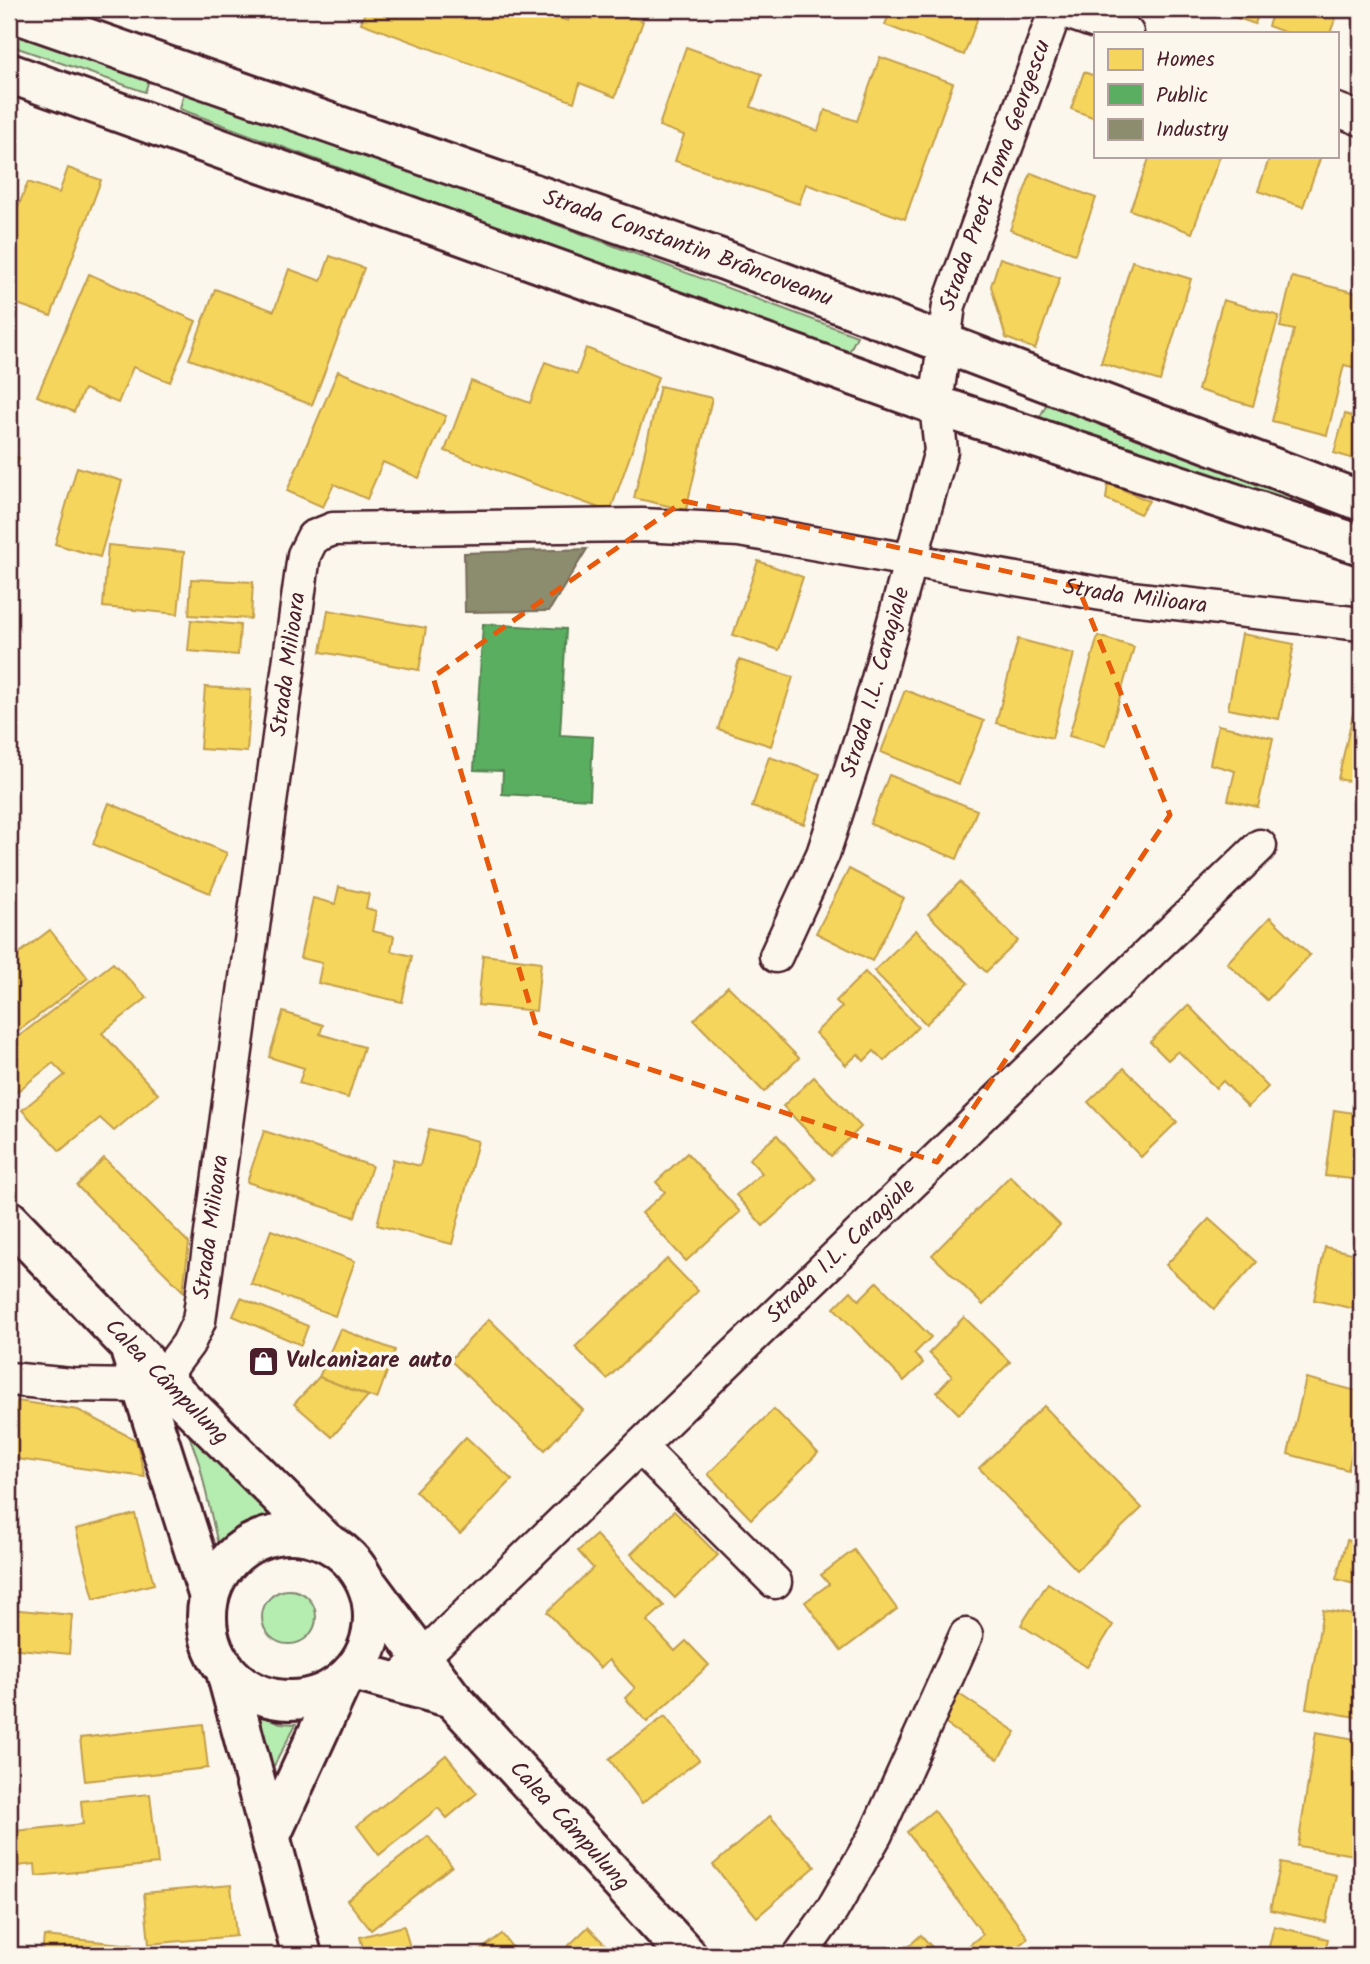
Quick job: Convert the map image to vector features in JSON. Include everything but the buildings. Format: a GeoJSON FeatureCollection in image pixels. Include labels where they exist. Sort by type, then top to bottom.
{"type":"FeatureCollection","features":[{"type":"Feature","properties":{"kind":"main road","name":"Strada Constantin Brâncoveanu"},"geometry":{"type":"LineString","coordinates":[[9,11],[724,260],[1361,501]]}},
{"type":"Feature","properties":{"kind":"main road"},"geometry":{"type":"LineString","coordinates":[[151,122],[171,66]]}},
{"type":"Feature","properties":{"kind":"main road"},"geometry":{"type":"LineString","coordinates":[[9,73],[936,405],[1361,545]]}},
{"type":"Feature","properties":{"kind":"main road","name":"Calea Câmpulung"},"geometry":{"type":"LineString","coordinates":[[9,1220],[128,1345],[151,1383],[325,1541]]}},
{"type":"Feature","properties":{"kind":"main road"},"geometry":{"type":"LineString","coordinates":[[151,1383],[209,1597],[208,1632],[214,1650],[225,1668],[244,1686],[278,1699],[313,1697],[347,1677],[410,1670]]}},
{"type":"Feature","properties":{"kind":"main road"},"geometry":{"type":"LineString","coordinates":[[209,1597],[223,1568],[252,1543],[283,1534],[304,1535],[325,1541],[344,1553],[365,1581],[372,1604],[373,1628],[367,1650],[347,1677],[271,1835]]}},
{"type":"Feature","properties":{"kind":"main road","name":"Calea Câmpulung"},"geometry":{"type":"LineString","coordinates":[[365,1581],[410,1670],[452,1698],[687,1955]]}},
{"type":"Feature","properties":{"kind":"main road"},"geometry":{"type":"LineString","coordinates":[[225,1668],[302,1955]]}},
{"type":"Feature","properties":{"kind":"street"},"geometry":{"type":"LineString","coordinates":[[1057,9],[1124,32]]}},
{"type":"Feature","properties":{"kind":"street","name":"Strada Preot Toma Georgescu"},"geometry":{"type":"LineString","coordinates":[[946,344],[949,305],[1057,9]]}},
{"type":"Feature","properties":{"kind":"street"},"geometry":{"type":"LineString","coordinates":[[1338,110],[1361,119]]}},
{"type":"Feature","properties":{"kind":"street"},"geometry":{"type":"LineString","coordinates":[[911,562],[941,451],[936,405],[946,344]]}},
{"type":"Feature","properties":{"kind":"street","name":"Strada Milioara"},"geometry":{"type":"LineString","coordinates":[[151,1383],[188,1343],[199,1321],[304,555],[313,537],[334,529],[686,526],[739,530],[1113,596],[1361,624]]}},
{"type":"Feature","properties":{"kind":"street","name":"Strada I.L. Caragiale"},"geometry":{"type":"LineString","coordinates":[[776,956],[823,854],[865,726],[911,562]]}},
{"type":"Feature","properties":{"kind":"street","name":"Strada I.L. Caragiale"},"geometry":{"type":"LineString","coordinates":[[410,1670],[1260,846]]}},
{"type":"Feature","properties":{"kind":"street"},"geometry":{"type":"LineString","coordinates":[[9,1379],[71,1385],[151,1383]]}},
{"type":"Feature","properties":{"kind":"street"},"geometry":{"type":"LineString","coordinates":[[640,1447],[775,1582]]}},
{"type":"Feature","properties":{"kind":"street"},"geometry":{"type":"LineString","coordinates":[[800,1955],[832,1910],[876,1834],[966,1635]]}},
{"type":"Feature","properties":{"kind":"highlighted area"},"geometry":{"type":"Polygon","coordinates":[[[684,501],[1078,587],[1170,815],[937,1162],[538,1033],[433,677],[684,501]]]}},
{"type":"Feature","properties":{"kind":"green space"},"geometry":{"type":"Polygon","coordinates":[[[9,21],[152,71],[145,92],[9,45],[9,21]]]}},
{"type":"Feature","properties":{"kind":"green space"},"geometry":{"type":"Polygon","coordinates":[[[185,87],[857,336],[847,356],[180,109],[185,87]]]}},
{"type":"Feature","properties":{"kind":"green space"},"geometry":{"type":"Polygon","coordinates":[[[1049,399],[1361,516],[1361,527],[1039,419],[1049,399]]]}},
{"type":"Feature","properties":{"kind":"green space"},"geometry":{"type":"Polygon","coordinates":[[[182,1415],[278,1519],[249,1523],[219,1549],[200,1466],[182,1415]]]}},
{"type":"Feature","properties":{"kind":"green space"},"geometry":{"type":"Polygon","coordinates":[[[289,1590],[308,1598],[316,1617],[308,1636],[289,1644],[270,1636],[262,1617],[270,1598],[289,1590]]]}},
{"type":"Feature","properties":{"kind":"green space"},"geometry":{"type":"Polygon","coordinates":[[[256,1712],[280,1723],[296,1724],[267,1779],[256,1712]]]}},
{"type":"Feature","properties":{"kind":"place","name":"Vulcanizare auto"},"geometry":{"type":"Point","coordinates":[263,1361]}}]}
